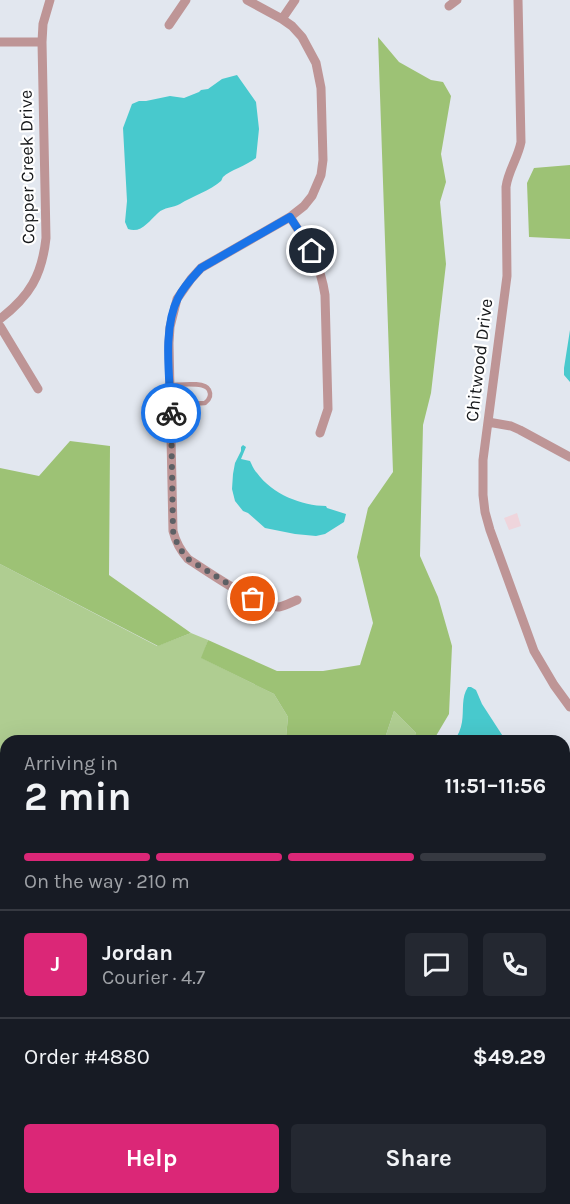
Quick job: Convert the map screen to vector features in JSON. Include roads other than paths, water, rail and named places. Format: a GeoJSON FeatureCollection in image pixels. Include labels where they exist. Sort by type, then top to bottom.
{"type":"FeatureCollection","features":[{"type":"Feature","properties":{"kind":"street","name":"Copper Creek Drive"},"geometry":{"type":"LineString","coordinates":[[0,320],[26,296],[40,270],[44,256],[46,238],[42,42],[43,24],[50,0]]}},
{"type":"Feature","properties":{"kind":"street"},"geometry":{"type":"LineString","coordinates":[[169,25],[186,0]]}},
{"type":"Feature","properties":{"kind":"street"},"geometry":{"type":"LineString","coordinates":[[247,0],[292,26],[310,50],[319,73],[321,88],[323,160],[321,175],[312,196],[304,206],[290,217],[201,268],[177,299],[170,327],[173,531],[175,541],[188,559],[253,599],[279,607],[297,600]]}},
{"type":"Feature","properties":{"kind":"street"},"geometry":{"type":"LineString","coordinates":[[282,19],[295,0]]}},
{"type":"Feature","properties":{"kind":"street","name":"Chitwood Drive"},"geometry":{"type":"LineString","coordinates":[[518,0],[521,142],[519,154],[507,177],[507,276],[482,477],[485,512],[490,530],[534,651],[570,707]]}},
{"type":"Feature","properties":{"kind":"street"},"geometry":{"type":"LineString","coordinates":[[0,42],[42,42]]}},
{"type":"Feature","properties":{"kind":"street"},"geometry":{"type":"LineString","coordinates":[[290,217],[312,251],[323,278],[326,295],[328,409],[320,433]]}},
{"type":"Feature","properties":{"kind":"street"},"geometry":{"type":"LineString","coordinates":[[0,326],[38,390]]}},
{"type":"Feature","properties":{"kind":"street"},"geometry":{"type":"LineString","coordinates":[[488,422],[520,430],[570,457]]}},
{"type":"Feature","properties":{"kind":"lane"},"geometry":{"type":"LineString","coordinates":[[170,385],[203,385],[207,386],[210,393],[210,398],[205,403],[171,405]]}},
{"type":"Feature","properties":{"kind":"water"},"geometry":{"type":"Polygon","coordinates":[[[237,75],[256,102],[259,129],[256,158],[226,175],[212,187],[160,211],[141,228],[128,229],[125,222],[127,201],[123,128],[132,104],[170,96],[184,98],[208,89],[222,79],[237,75]]]}},
{"type":"Feature","properties":{"kind":"water"},"geometry":{"type":"Polygon","coordinates":[[[570,330],[570,382],[564,375],[564,368],[570,330]]]}},
{"type":"Feature","properties":{"kind":"water"},"geometry":{"type":"Polygon","coordinates":[[[243,445],[246,447],[241,459],[250,461],[256,472],[271,487],[298,501],[326,506],[346,514],[344,522],[325,534],[316,536],[265,528],[243,511],[235,501],[232,489],[233,474],[243,445]]]}},
{"type":"Feature","properties":{"kind":"water"},"geometry":{"type":"Polygon","coordinates":[[[468,687],[476,690],[482,704],[502,735],[457,735],[463,717],[468,687]]]}}]}
